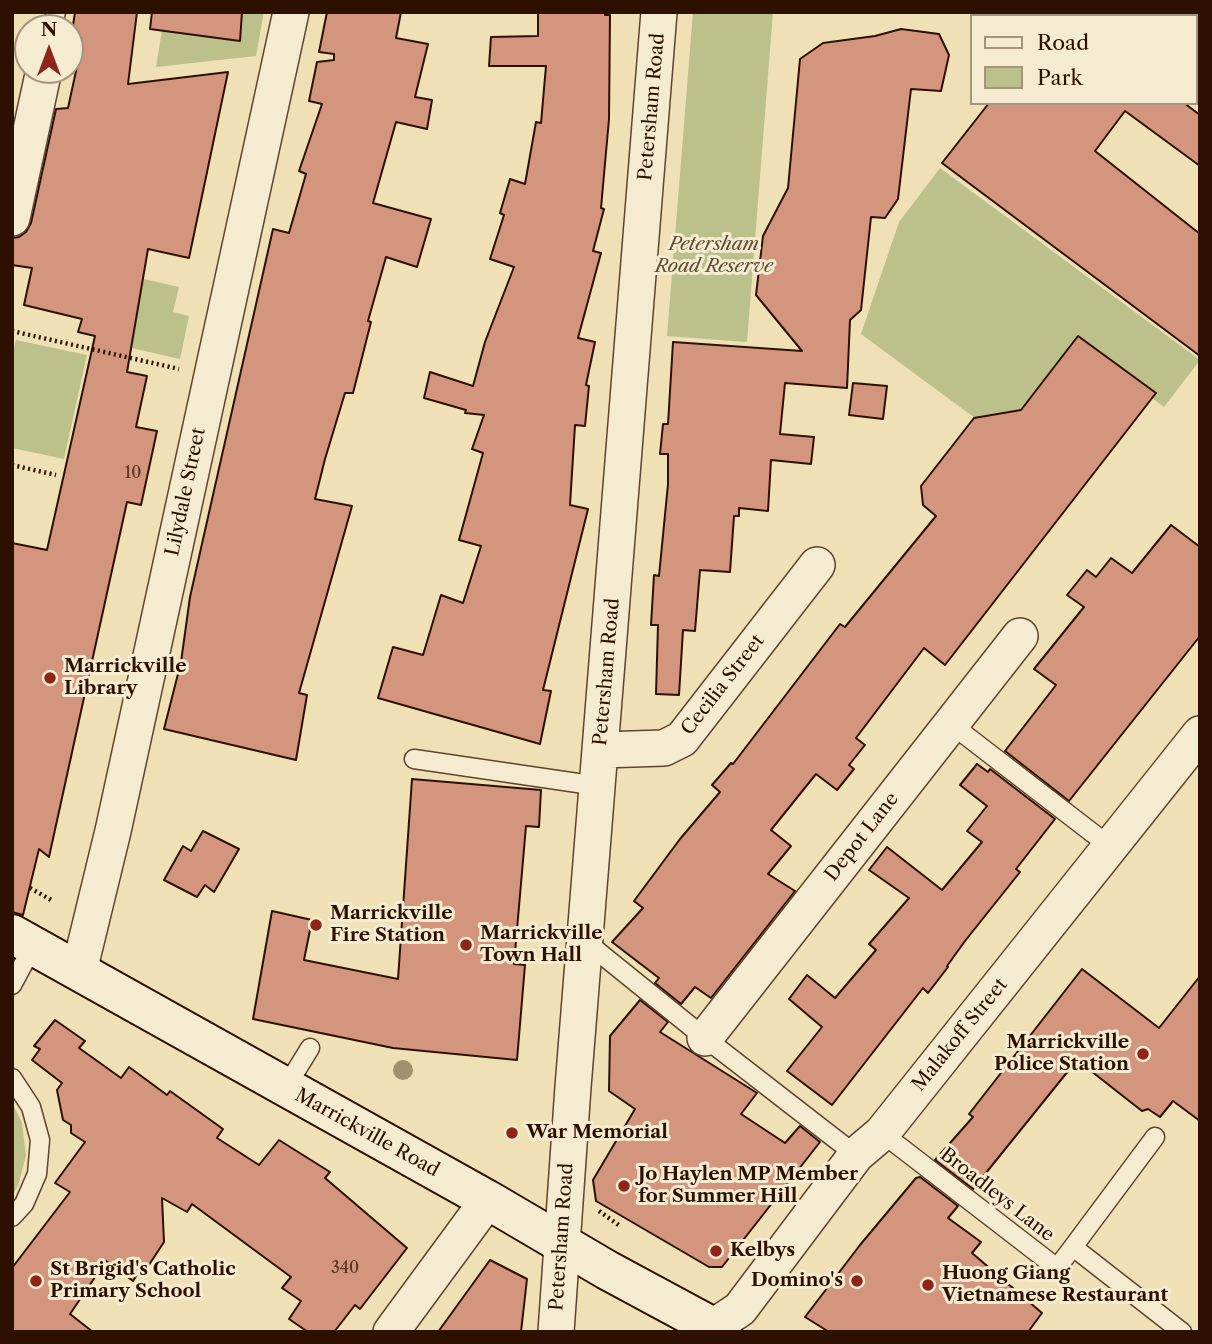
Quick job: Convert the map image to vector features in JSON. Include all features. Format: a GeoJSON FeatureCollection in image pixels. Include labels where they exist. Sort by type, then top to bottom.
{"type":"FeatureCollection","features":[{"type":"Feature","properties":{"kind":"main road","name":"Marrickville Road"},"geometry":{"type":"LineString","coordinates":[[23,940],[717,1329]]}},
{"type":"Feature","properties":{"kind":"street","name":"Lilydale Street"},"geometry":{"type":"LineString","coordinates":[[79,971],[116,818],[291,12]]}},
{"type":"Feature","properties":{"kind":"street","name":"Petersham Road"},"geometry":{"type":"LineString","coordinates":[[556,1332],[659,12]]}},
{"type":"Feature","properties":{"kind":"street"},"geometry":{"type":"LineString","coordinates":[[12,218],[41,84]]}},
{"type":"Feature","properties":{"kind":"street","name":"Cecilia Street"},"geometry":{"type":"LineString","coordinates":[[600,750],[664,748],[682,739],[817,565]]}},
{"type":"Feature","properties":{"kind":"street","name":"Depot Lane"},"geometry":{"type":"LineString","coordinates":[[705,1038],[1020,636]]}},
{"type":"Feature","properties":{"kind":"street","name":"Malakoff Street"},"geometry":{"type":"LineString","coordinates":[[717,1329],[740,1309],[869,1144],[1112,848],[1200,734]]}},
{"type":"Feature","properties":{"kind":"street"},"geometry":{"type":"LineString","coordinates":[[391,1332],[488,1200]]}},
{"type":"Feature","properties":{"kind":"lane"},"geometry":{"type":"LineString","coordinates":[[951,724],[1112,848]]}},
{"type":"Feature","properties":{"kind":"lane"},"geometry":{"type":"LineString","coordinates":[[414,759],[598,786]]}},
{"type":"Feature","properties":{"kind":"lane"},"geometry":{"type":"LineString","coordinates":[[12,985],[23,940]]}},
{"type":"Feature","properties":{"kind":"lane","name":"Broadleys Lane"},"geometry":{"type":"LineString","coordinates":[[585,941],[705,1038],[1057,1268],[1073,1247],[1181,1332]]}},
{"type":"Feature","properties":{"kind":"lane"},"geometry":{"type":"LineString","coordinates":[[286,1087],[310,1048]]}},
{"type":"Feature","properties":{"kind":"lane"},"geometry":{"type":"LineString","coordinates":[[12,1078],[32,1107],[40,1140],[37,1174],[23,1204],[12,1217]]}},
{"type":"Feature","properties":{"kind":"lane"},"geometry":{"type":"LineString","coordinates":[[1073,1247],[1155,1137]]}},
{"type":"Feature","properties":{"kind":"path"},"geometry":{"type":"LineString","coordinates":[[12,331],[212,376]]}},
{"type":"Feature","properties":{"kind":"path"},"geometry":{"type":"LineString","coordinates":[[12,465],[56,475]]}},
{"type":"Feature","properties":{"kind":"path"},"geometry":{"type":"LineString","coordinates":[[30,888],[53,901]]}},
{"type":"Feature","properties":{"kind":"path"},"geometry":{"type":"LineString","coordinates":[[593,1207],[620,1226]]}},
{"type":"Feature","properties":{"kind":"green space"},"geometry":{"type":"Polygon","coordinates":[[[242,12],[264,12],[256,56],[156,67],[162,30],[239,41],[242,12]]]}},
{"type":"Feature","properties":{"kind":"green space","name":"Petersham Road Reserve"},"geometry":{"type":"Polygon","coordinates":[[[693,12],[773,12],[747,342],[667,336],[693,12]]]}},
{"type":"Feature","properties":{"kind":"green space"},"geometry":{"type":"Polygon","coordinates":[[[940,168],[1200,360],[1164,407],[1075,341],[1002,438],[861,334],[899,222],[940,168]]]}},
{"type":"Feature","properties":{"kind":"green space"},"geometry":{"type":"Polygon","coordinates":[[[144,279],[179,287],[173,312],[189,316],[180,359],[114,344],[138,308],[144,279]]]}},
{"type":"Feature","properties":{"kind":"green space"},"geometry":{"type":"Polygon","coordinates":[[[16,340],[87,355],[64,459],[12,448],[12,357],[16,340]]]}},
{"type":"Feature","properties":{"kind":"green space"},"geometry":{"type":"Polygon","coordinates":[[[12,1102],[22,1123],[26,1155],[18,1186],[12,1196],[12,1102]]]}},
{"type":"Feature","properties":{"kind":"building"},"geometry":{"type":"Polygon","coordinates":[[[137,12],[128,84],[228,72],[189,258],[148,249],[127,372],[147,376],[136,427],[157,431],[141,505],[127,502],[49,857],[39,849],[23,915],[12,912],[12,543],[47,550],[95,336],[78,332],[82,319],[24,305],[32,268],[12,265],[12,238],[26,232],[31,223],[56,109],[68,108],[73,84],[84,84],[84,14],[75,14],[137,12]]]}},
{"type":"Feature","properties":{"kind":"building"},"geometry":{"type":"Polygon","coordinates":[[[152,12],[242,12],[240,41],[150,29],[152,12]]]}},
{"type":"Feature","properties":{"kind":"building"},"geometry":{"type":"Polygon","coordinates":[[[327,12],[401,12],[396,38],[428,44],[415,97],[432,100],[427,129],[396,122],[373,203],[431,219],[417,267],[386,257],[368,321],[371,322],[353,393],[345,393],[315,499],[352,506],[299,693],[307,695],[296,760],[164,729],[181,662],[190,597],[273,229],[289,233],[306,174],[299,171],[322,104],[309,101],[317,62],[334,60],[334,54],[319,52],[327,12]]]}},
{"type":"Feature","properties":{"kind":"building"},"geometry":{"type":"Polygon","coordinates":[[[538,12],[605,12],[605,15],[610,15],[609,119],[601,208],[604,209],[593,251],[601,253],[578,338],[595,342],[586,385],[589,386],[585,426],[575,425],[570,505],[588,509],[543,690],[551,691],[540,744],[378,698],[393,647],[423,655],[441,595],[463,603],[481,546],[459,540],[483,453],[472,449],[484,415],[465,413],[466,410],[424,398],[430,372],[473,386],[485,342],[514,267],[490,259],[504,215],[500,213],[510,179],[525,184],[536,122],[541,123],[546,66],[489,66],[491,37],[538,36],[538,12]]]}},
{"type":"Feature","properties":{"kind":"building"},"geometry":{"type":"Polygon","coordinates":[[[901,29],[939,34],[949,55],[941,91],[911,89],[898,199],[885,218],[871,217],[861,310],[850,320],[847,388],[785,383],[780,434],[814,437],[811,464],[771,460],[768,511],[739,508],[739,516],[734,516],[730,572],[700,570],[695,631],[683,630],[679,695],[656,694],[658,625],[651,625],[654,575],[659,576],[668,484],[668,454],[660,454],[663,424],[668,424],[673,342],[802,351],[756,295],[763,236],[788,188],[800,59],[823,43],[875,36],[901,29]]]}},
{"type":"Feature","properties":{"kind":"building"},"geometry":{"type":"Polygon","coordinates":[[[987,105],[1187,105],[1200,115],[1200,166],[1125,111],[1095,151],[1200,234],[1200,356],[942,163],[987,105]]]}},
{"type":"Feature","properties":{"kind":"building"},"geometry":{"type":"Polygon","coordinates":[[[1078,336],[1156,393],[945,665],[924,648],[856,738],[865,745],[849,765],[854,769],[837,790],[816,774],[771,830],[791,846],[768,874],[795,891],[711,998],[695,987],[681,1004],[655,983],[659,978],[612,942],[643,908],[634,901],[680,839],[720,792],[712,785],[731,763],[733,764],[840,624],[845,627],[936,516],[923,505],[921,486],[974,418],[1021,410],[1078,336]]]}},
{"type":"Feature","properties":{"kind":"building"},"geometry":{"type":"Polygon","coordinates":[[[853,383],[887,386],[883,419],[849,415],[853,383]]]}},
{"type":"Feature","properties":{"kind":"building"},"geometry":{"type":"Polygon","coordinates":[[[1171,525],[1200,547],[1200,636],[1069,801],[1005,751],[1056,685],[1034,669],[1084,607],[1067,595],[1087,570],[1096,577],[1111,558],[1132,573],[1171,525]]]}},
{"type":"Feature","properties":{"kind":"building"},"geometry":{"type":"Polygon","coordinates":[[[977,764],[988,772],[990,769],[1055,819],[1016,869],[1020,872],[928,993],[923,988],[832,1105],[787,1071],[822,1027],[789,999],[807,975],[835,998],[876,950],[869,944],[909,898],[869,870],[887,847],[942,890],[982,842],[967,831],[987,806],[960,785],[977,764]]]}},
{"type":"Feature","properties":{"kind":"building"},"geometry":{"type":"Polygon","coordinates":[[[412,779],[541,790],[539,827],[526,826],[514,964],[525,965],[517,1060],[393,1048],[253,1019],[272,911],[312,920],[304,960],[398,979],[412,779]]]}},
{"type":"Feature","properties":{"kind":"building"},"geometry":{"type":"Polygon","coordinates":[[[203,831],[239,849],[214,892],[205,885],[197,897],[164,880],[183,846],[191,851],[203,831]]]}},
{"type":"Feature","properties":{"kind":"building"},"geometry":{"type":"Polygon","coordinates":[[[1082,969],[1159,1028],[1200,976],[1200,1121],[1173,1101],[1160,1117],[1148,1109],[1142,1111],[1077,1060],[973,1189],[935,1160],[973,1117],[969,1114],[1082,969]]]}},
{"type":"Feature","properties":{"kind":"building"},"geometry":{"type":"Polygon","coordinates":[[[640,1000],[668,1022],[660,1032],[757,1093],[741,1114],[785,1143],[800,1126],[820,1142],[722,1267],[709,1267],[596,1201],[593,1180],[635,1109],[609,1091],[610,1036],[640,1000]]]}},
{"type":"Feature","properties":{"kind":"building"},"geometry":{"type":"Polygon","coordinates":[[[55,1020],[85,1041],[79,1048],[121,1078],[129,1067],[167,1095],[170,1091],[223,1129],[217,1138],[259,1165],[279,1140],[330,1172],[325,1178],[407,1248],[360,1309],[355,1305],[334,1332],[308,1332],[289,1319],[301,1301],[282,1288],[291,1277],[192,1204],[187,1212],[162,1198],[164,1242],[145,1271],[141,1268],[133,1281],[106,1261],[70,1314],[93,1332],[12,1332],[12,1268],[70,1192],[55,1183],[85,1142],[71,1133],[71,1125],[63,1120],[57,1090],[62,1083],[32,1060],[40,1049],[34,1046],[55,1020]]]}},
{"type":"Feature","properties":{"kind":"building"},"geometry":{"type":"Polygon","coordinates":[[[920,1177],[958,1206],[948,1218],[981,1242],[972,1253],[1042,1313],[1028,1332],[829,1332],[805,1317],[860,1245],[916,1178],[920,1177]]]}},
{"type":"Feature","properties":{"kind":"building"},"geometry":{"type":"Polygon","coordinates":[[[490,1260],[527,1279],[521,1332],[438,1332],[490,1260]]]}},
{"type":"Feature","properties":{"kind":"place","name":"Marrickville Library"},"geometry":{"type":"Point","coordinates":[50,678]}},
{"type":"Feature","properties":{"kind":"place","name":"Marrickville Fire Station"},"geometry":{"type":"Point","coordinates":[316,925]}},
{"type":"Feature","properties":{"kind":"place","name":"Marrickville Town Hall"},"geometry":{"type":"Point","coordinates":[466,945]}},
{"type":"Feature","properties":{"kind":"place","name":"Marrickville Police Station"},"geometry":{"type":"Point","coordinates":[1143,1054]}},
{"type":"Feature","properties":{"kind":"place","name":"War Memorial"},"geometry":{"type":"Point","coordinates":[512,1133]}},
{"type":"Feature","properties":{"kind":"place","name":"Jo Haylen MP Member for Summer Hill"},"geometry":{"type":"Point","coordinates":[624,1186]}},
{"type":"Feature","properties":{"kind":"place","name":"Kelbys"},"geometry":{"type":"Point","coordinates":[716,1251]}},
{"type":"Feature","properties":{"kind":"place","name":"St Brigid's Catholic Primary School"},"geometry":{"type":"Point","coordinates":[36,1281]}},
{"type":"Feature","properties":{"kind":"place","name":"Domino's"},"geometry":{"type":"Point","coordinates":[857,1281]}},
{"type":"Feature","properties":{"kind":"place","name":"Huong Giang Vietnamese Restaurant"},"geometry":{"type":"Point","coordinates":[928,1285]}}]}
